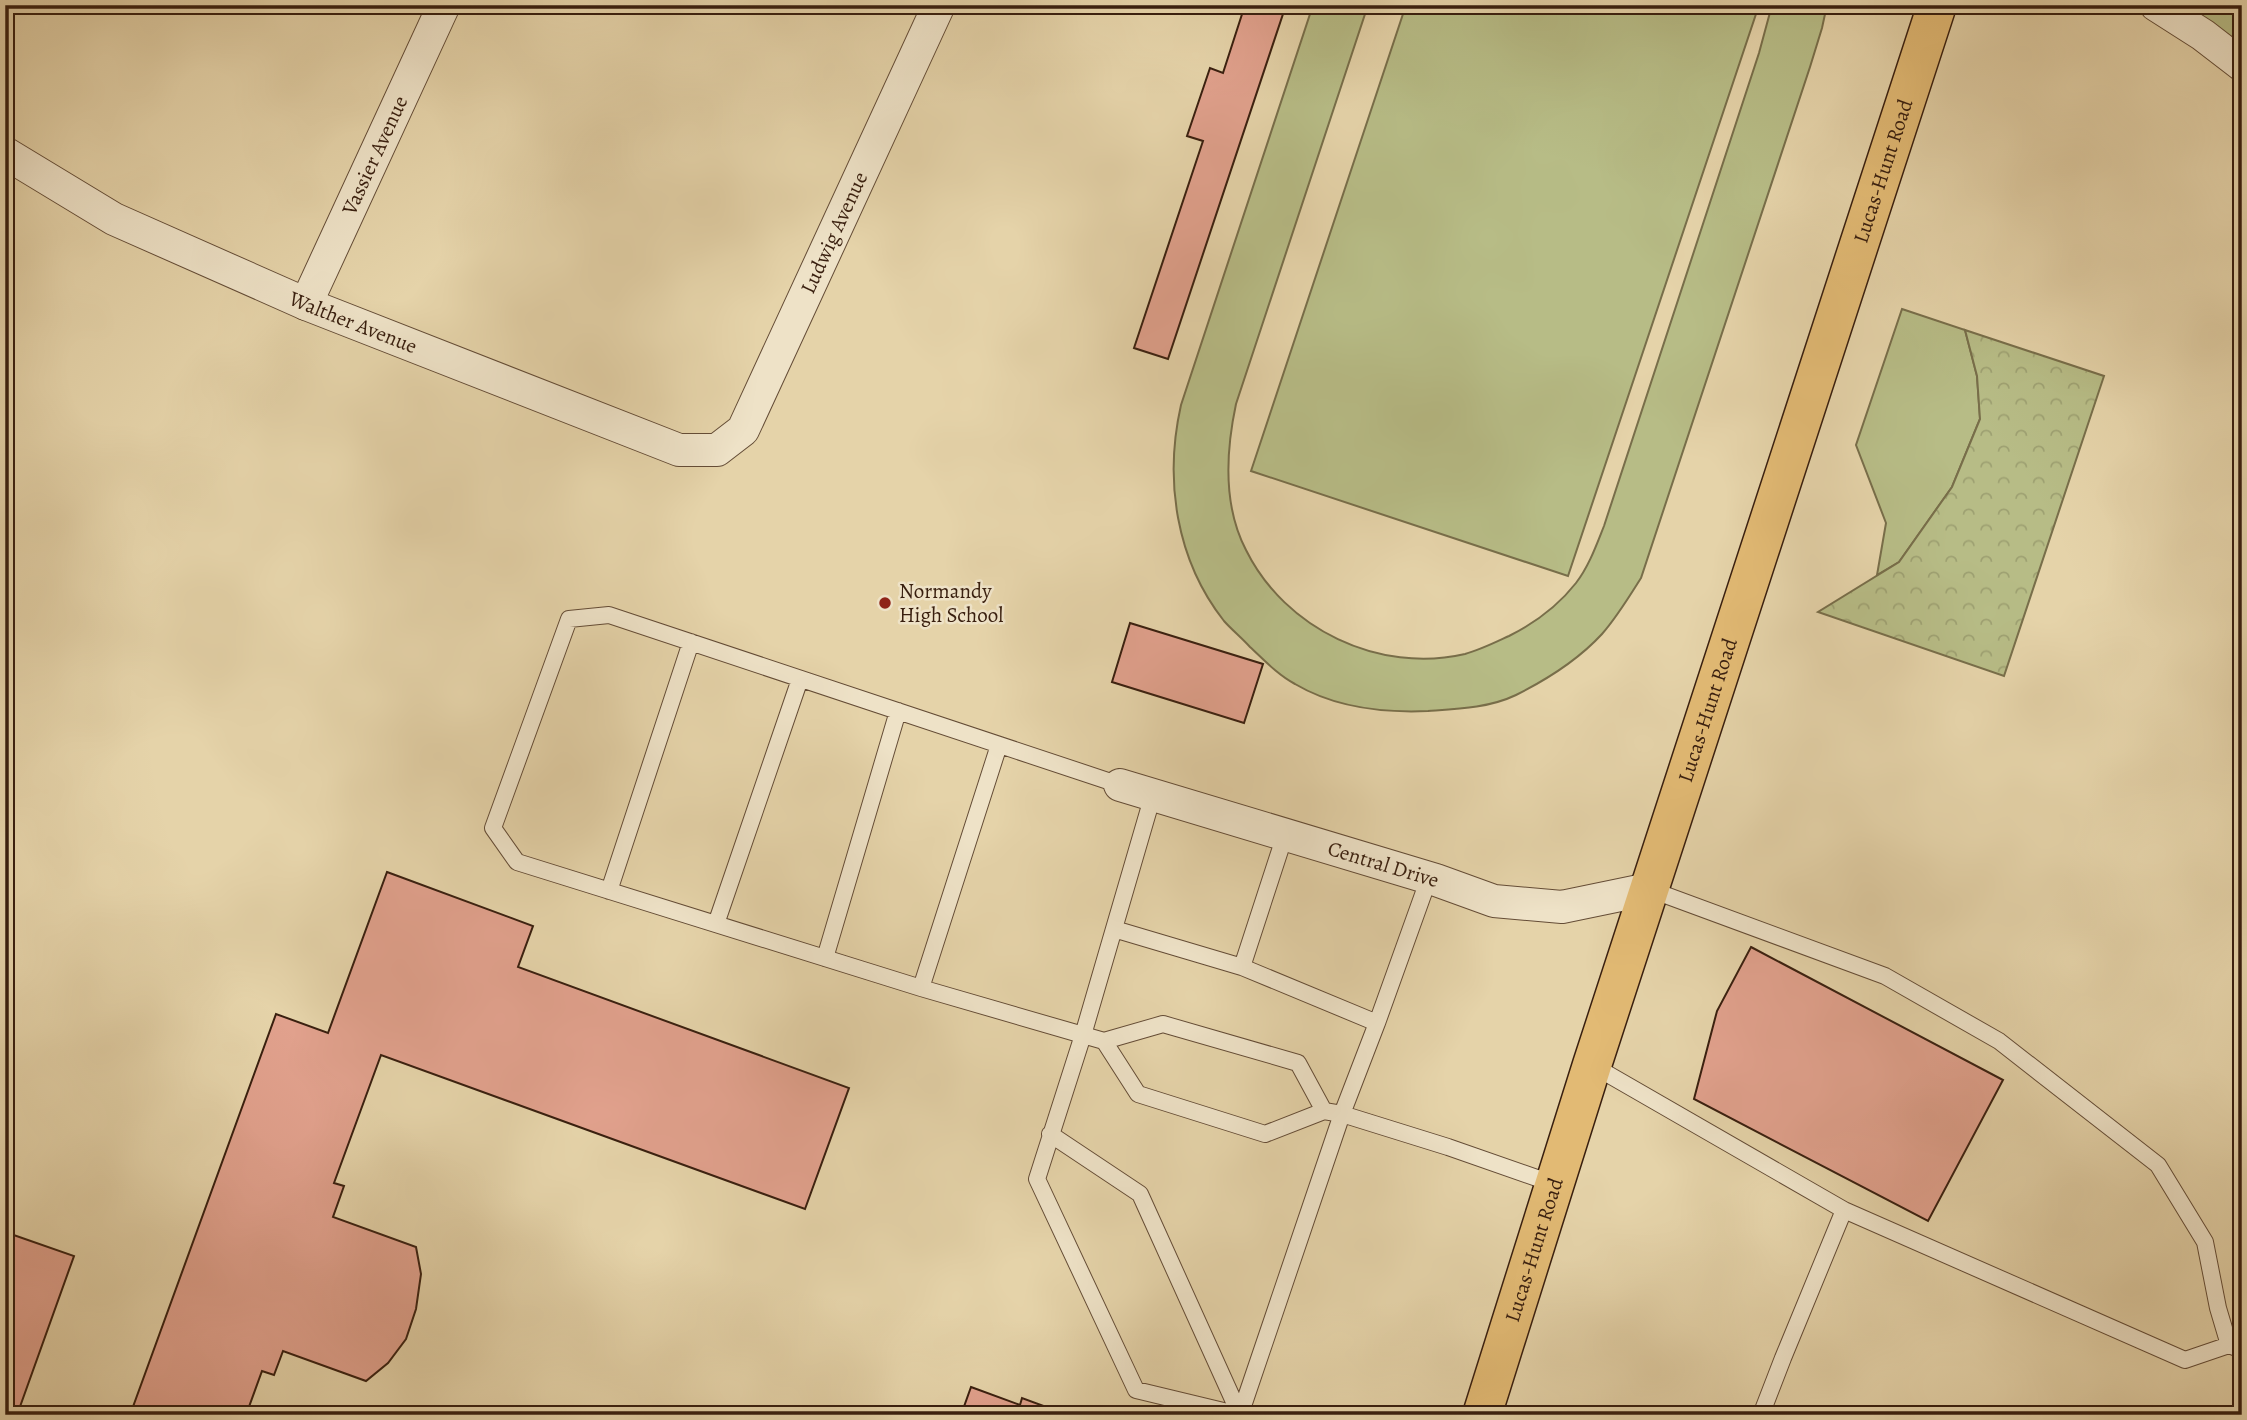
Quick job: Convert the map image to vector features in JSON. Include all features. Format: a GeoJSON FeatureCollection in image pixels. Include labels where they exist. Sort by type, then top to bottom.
{"type":"FeatureCollection","features":[{"type":"Feature","properties":{"kind":"main road","name":"Lucas-Hunt Road"},"geometry":{"type":"LineString","coordinates":[[1482,1415],[1592,1065],[1937,5]]}},
{"type":"Feature","properties":{"kind":"street","name":"Vassier Avenue"},"geometry":{"type":"LineString","coordinates":[[306,304],[444,5]]}},
{"type":"Feature","properties":{"kind":"street","name":"Ludwig Avenue"},"geometry":{"type":"LineString","coordinates":[[717,450],[743,430],[939,5]]}},
{"type":"Feature","properties":{"kind":"street"},"geometry":{"type":"LineString","coordinates":[[2156,5],[2203,35],[2242,65]]}},
{"type":"Feature","properties":{"kind":"street","name":"Walther Avenue"},"geometry":{"type":"LineString","coordinates":[[5,153],[114,219],[306,304],[679,450],[717,450]]}},
{"type":"Feature","properties":{"kind":"street","name":"Central Drive"},"geometry":{"type":"LineString","coordinates":[[1120,785],[1429,878],[1493,901],[1562,907],[1649,889]]}},
{"type":"Feature","properties":{"kind":"lane"},"geometry":{"type":"LineString","coordinates":[[1120,785],[609,615],[569,619],[493,828],[517,862],[921,988],[1104,1041],[1163,1024],[1298,1063],[1324,1111]]}},
{"type":"Feature","properties":{"kind":"lane"},"geometry":{"type":"LineString","coordinates":[[609,891],[691,642]]}},
{"type":"Feature","properties":{"kind":"lane"},"geometry":{"type":"LineString","coordinates":[[716,924],[800,678]]}},
{"type":"Feature","properties":{"kind":"lane"},"geometry":{"type":"LineString","coordinates":[[825,958],[898,711]]}},
{"type":"Feature","properties":{"kind":"lane"},"geometry":{"type":"LineString","coordinates":[[921,988],[999,745]]}},
{"type":"Feature","properties":{"kind":"lane"},"geometry":{"type":"LineString","coordinates":[[1153,795],[1083,1035],[1037,1180],[1136,1390],[1240,1415]]}},
{"type":"Feature","properties":{"kind":"lane"},"geometry":{"type":"LineString","coordinates":[[1242,967],[1285,835]]}},
{"type":"Feature","properties":{"kind":"lane"},"geometry":{"type":"LineString","coordinates":[[1050,1134],[1140,1194],[1240,1415],[1342,1114],[1429,878]]}},
{"type":"Feature","properties":{"kind":"lane"},"geometry":{"type":"LineString","coordinates":[[1592,1065],[1844,1210],[2185,1360],[2235,1347],[2218,1308],[2205,1242],[2158,1165],[1999,1041],[1885,976],[1649,889]]}},
{"type":"Feature","properties":{"kind":"lane"},"geometry":{"type":"LineString","coordinates":[[1114,929],[1242,967],[1377,1023]]}},
{"type":"Feature","properties":{"kind":"lane"},"geometry":{"type":"LineString","coordinates":[[1104,1041],[1138,1094],[1265,1134],[1324,1111],[1342,1114],[1554,1184]]}},
{"type":"Feature","properties":{"kind":"lane"},"geometry":{"type":"LineString","coordinates":[[1761,1415],[1844,1210]]}},
{"type":"Feature","properties":{"kind":"green space"},"geometry":{"type":"Polygon","coordinates":[[[1313,5],[1368,5],[1236,404],[1229,459],[1233,515],[1246,550],[1263,578],[1285,602],[1310,623],[1338,639],[1368,651],[1432,659],[1465,654],[1519,631],[1554,606],[1585,570],[1604,526],[1759,53],[1772,5],[1827,5],[1810,67],[1641,578],[1623,607],[1583,652],[1539,683],[1495,703],[1428,711],[1394,711],[1359,707],[1310,692],[1277,672],[1224,621],[1195,572],[1185,546],[1174,490],[1176,433],[1181,405],[1313,5]]]}},
{"type":"Feature","properties":{"kind":"green space"},"geometry":{"type":"Polygon","coordinates":[[[1406,5],[1759,5],[1568,576],[1251,471],[1406,5]]]}},
{"type":"Feature","properties":{"kind":"green space"},"geometry":{"type":"Polygon","coordinates":[[[2184,5],[2242,5],[2242,44],[2184,5]]]}},
{"type":"Feature","properties":{"kind":"green space"},"geometry":{"type":"Polygon","coordinates":[[[1902,309],[1965,330],[1977,376],[1980,419],[1952,487],[1899,562],[1877,575],[1886,523],[1856,445],[1902,309]]]}},
{"type":"Feature","properties":{"kind":"green space"},"geometry":{"type":"Polygon","coordinates":[[[1965,330],[2104,376],[2004,676],[1818,612],[1899,562],[1952,487],[1980,419],[1977,376],[1965,330]]]}},
{"type":"Feature","properties":{"kind":"building"},"geometry":{"type":"Polygon","coordinates":[[[1245,5],[1286,5],[1168,359],[1134,348],[1203,141],[1187,136],[1210,68],[1223,73],[1245,5]]]}},
{"type":"Feature","properties":{"kind":"building"},"geometry":{"type":"Polygon","coordinates":[[[1130,623],[1263,664],[1244,723],[1112,682],[1130,623]]]}},
{"type":"Feature","properties":{"kind":"building"},"geometry":{"type":"Polygon","coordinates":[[[387,872],[533,926],[518,967],[849,1088],[805,1209],[381,1055],[334,1183],[344,1186],[333,1217],[416,1247],[421,1274],[416,1309],[406,1339],[388,1363],[366,1381],[283,1351],[274,1375],[262,1371],[246,1415],[130,1415],[276,1014],[328,1033],[387,872]]]}},
{"type":"Feature","properties":{"kind":"building"},"geometry":{"type":"Polygon","coordinates":[[[1751,947],[2003,1080],[1928,1221],[1694,1099],[1717,1011],[1751,947]]]}},
{"type":"Feature","properties":{"kind":"building"},"geometry":{"type":"Polygon","coordinates":[[[5,1232],[74,1256],[17,1415],[5,1415],[5,1232]]]}},
{"type":"Feature","properties":{"kind":"building"},"geometry":{"type":"Polygon","coordinates":[[[971,1387],[1020,1405],[1022,1398],[1068,1415],[961,1415],[971,1387]]]}},
{"type":"Feature","properties":{"kind":"place","name":"Normandy High School"},"geometry":{"type":"Point","coordinates":[885,603]}}]}
